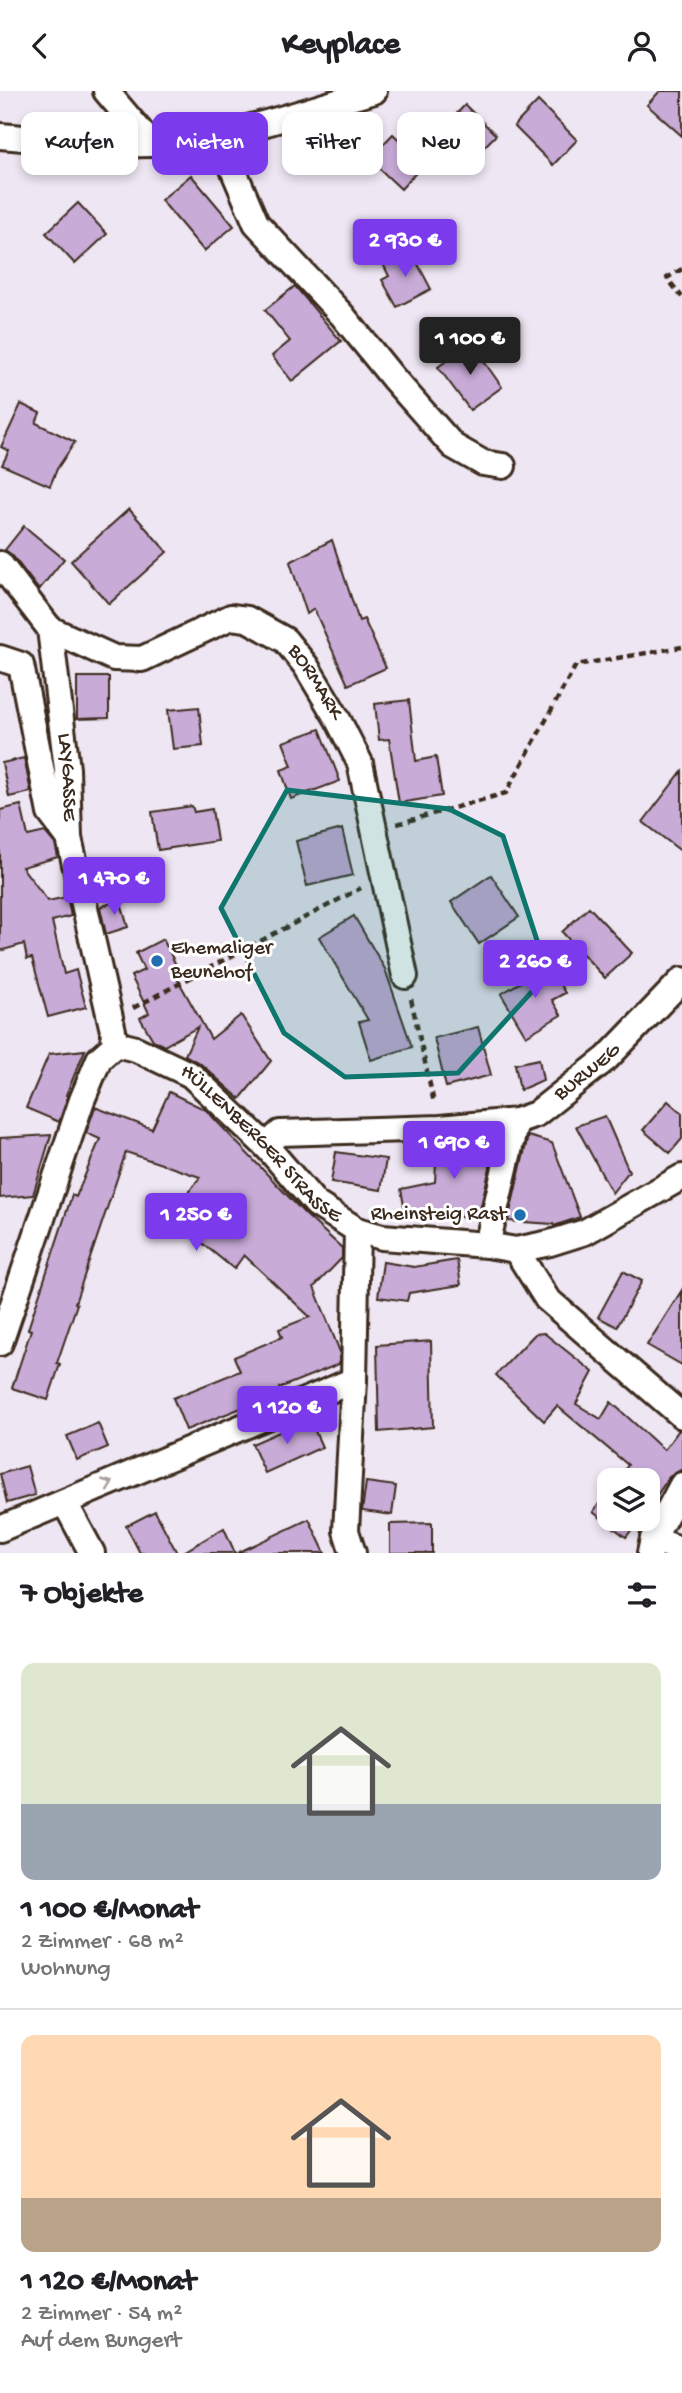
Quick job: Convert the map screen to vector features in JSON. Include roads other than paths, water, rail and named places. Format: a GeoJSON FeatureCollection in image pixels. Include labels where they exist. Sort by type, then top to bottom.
{"type":"FeatureCollection","features":[{"type":"Feature","properties":{"kind":"street"},"geometry":{"type":"LineString","coordinates":[[106,91],[151,143]]}},
{"type":"Feature","properties":{"kind":"street"},"geometry":{"type":"LineString","coordinates":[[268,120],[374,91]]}},
{"type":"Feature","properties":{"kind":"street"},"geometry":{"type":"LineString","coordinates":[[0,137],[53,142],[151,143]]}},
{"type":"Feature","properties":{"kind":"street"},"geometry":{"type":"LineString","coordinates":[[236,175],[256,223],[342,315],[393,379],[453,446],[483,464],[503,466]]}},
{"type":"Feature","properties":{"kind":"street"},"geometry":{"type":"LineString","coordinates":[[0,564],[50,629]]}},
{"type":"Feature","properties":{"kind":"street","name":"BORMARK"},"geometry":{"type":"LineString","coordinates":[[50,629],[114,658],[142,659],[232,617],[247,619],[285,640],[312,676],[360,763],[405,975]]}},
{"type":"Feature","properties":{"kind":"street","name":"LAYGASSE"},"geometry":{"type":"LineString","coordinates":[[50,629],[67,769],[69,838],[116,1044]]}},
{"type":"Feature","properties":{"kind":"street"},"geometry":{"type":"LineString","coordinates":[[0,658],[21,666],[50,813],[69,838]]}},
{"type":"Feature","properties":{"kind":"street","name":"BURWEG"},"geometry":{"type":"LineString","coordinates":[[266,1146],[280,1133],[440,1128],[516,1121],[536,1114],[607,1058],[682,981]]}},
{"type":"Feature","properties":{"kind":"street"},"geometry":{"type":"LineString","coordinates":[[0,1343],[82,1100],[99,1059],[116,1044]]}},
{"type":"Feature","properties":{"kind":"street","name":"HÜLLENBERGER STRASSE"},"geometry":{"type":"LineString","coordinates":[[116,1044],[136,1049],[191,1075],[266,1146],[316,1204],[357,1230],[382,1237],[487,1245],[516,1251],[585,1232],[682,1177]]}},
{"type":"Feature","properties":{"kind":"street"},"geometry":{"type":"LineString","coordinates":[[487,1245],[516,1121]]}},
{"type":"Feature","properties":{"kind":"street"},"geometry":{"type":"LineString","coordinates":[[353,1553],[346,1531],[354,1380],[357,1230]]}},
{"type":"Feature","properties":{"kind":"street"},"geometry":{"type":"LineString","coordinates":[[516,1251],[547,1299],[682,1416]]}},
{"type":"Feature","properties":{"kind":"street"},"geometry":{"type":"LineString","coordinates":[[0,1529],[354,1380]]}},
{"type":"Feature","properties":{"kind":"street"},"geometry":{"type":"LineString","coordinates":[[682,1485],[651,1546],[682,1549]]}},
{"type":"Feature","properties":{"kind":"street"},"geometry":{"type":"LineString","coordinates":[[65,1503],[92,1553]]}},
{"type":"Feature","properties":{"kind":"place","name":"Ehemaliger Beunehof"},"geometry":{"type":"Point","coordinates":[157,961]}},
{"type":"Feature","properties":{"kind":"place","name":"Rheinsteig Rast"},"geometry":{"type":"Point","coordinates":[520,1215]}}]}
